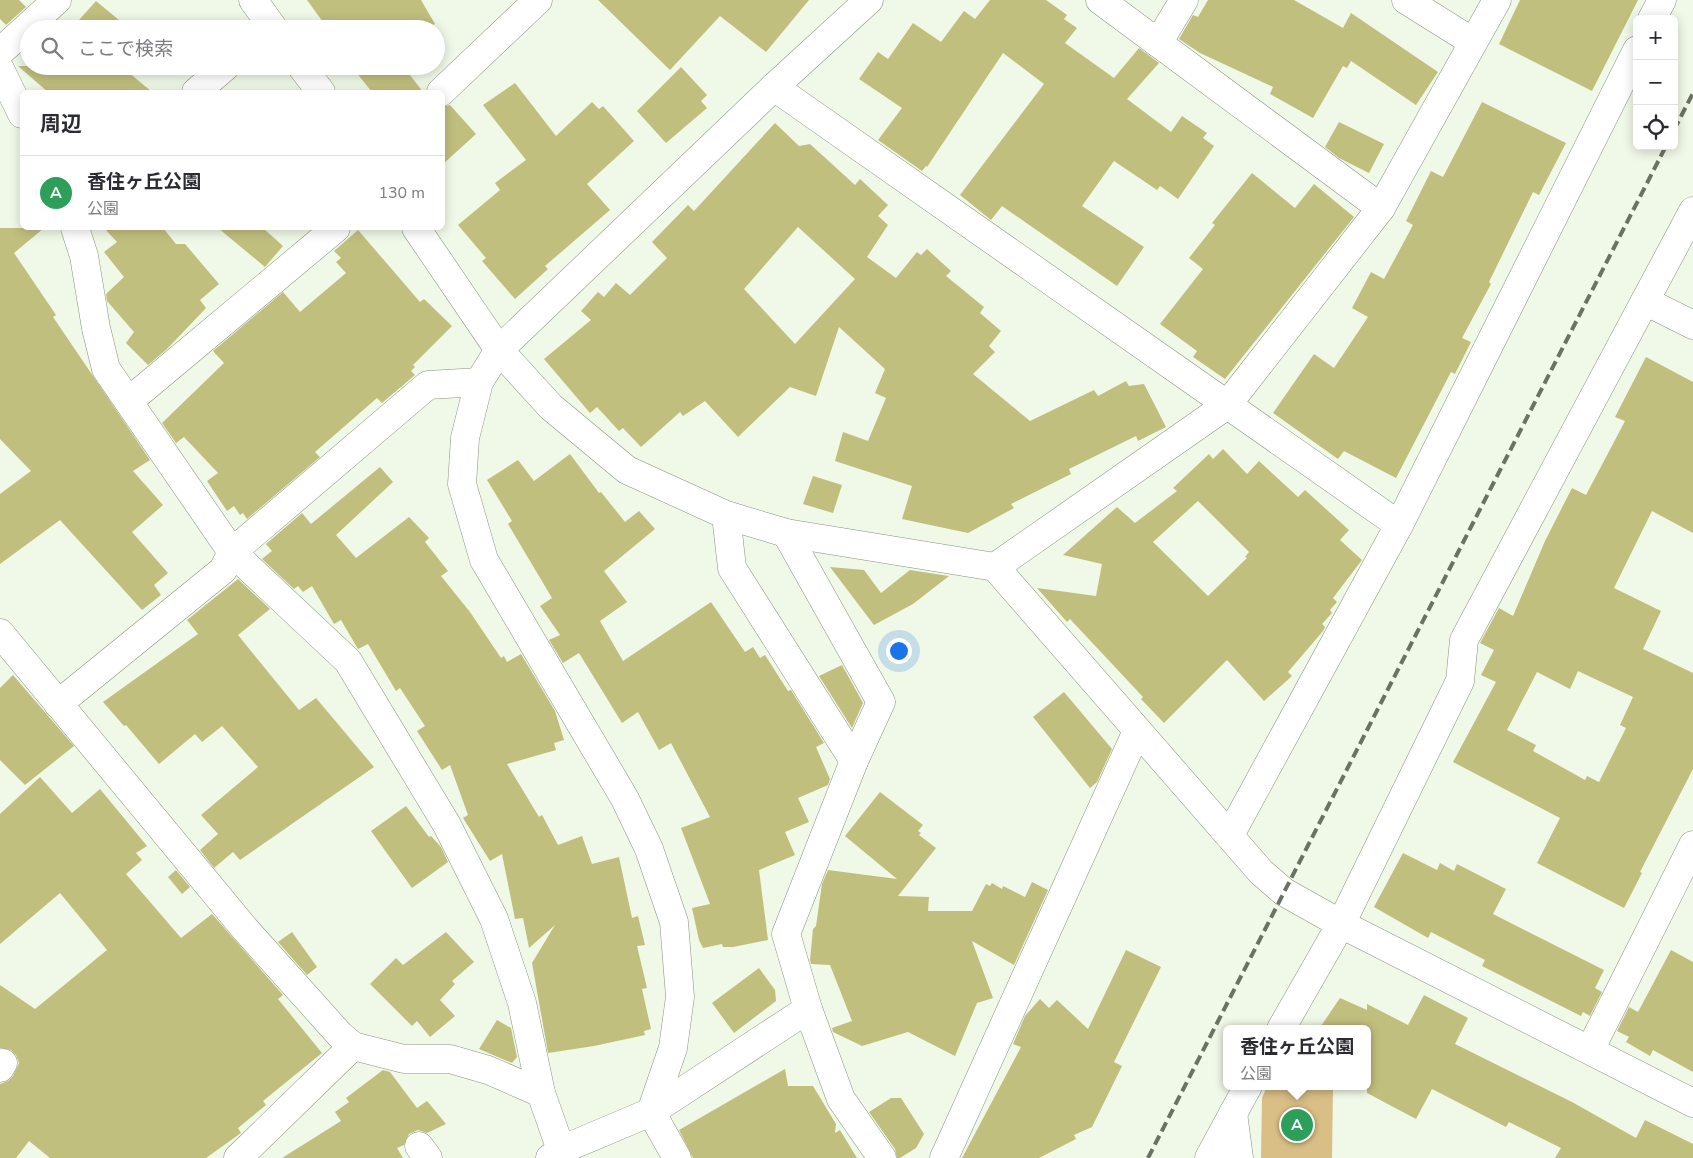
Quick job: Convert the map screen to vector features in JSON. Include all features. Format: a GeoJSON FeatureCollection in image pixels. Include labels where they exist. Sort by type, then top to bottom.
{"type":"FeatureCollection","features":[{"type":"Feature","properties":{"kind":"street"},"geometry":{"type":"LineString","coordinates":[[35,20],[57,0]]}},
{"type":"Feature","properties":{"kind":"street"},"geometry":{"type":"LineString","coordinates":[[253,0],[266,20]]}},
{"type":"Feature","properties":{"kind":"street"},"geometry":{"type":"LineString","coordinates":[[443,90],[538,0]]}},
{"type":"Feature","properties":{"kind":"street"},"geometry":{"type":"LineString","coordinates":[[677,1158],[651,1112],[673,1048],[680,997],[674,922],[649,849],[625,799],[484,560],[462,484],[464,438],[479,382],[499,350],[774,87],[869,0]]}},
{"type":"Feature","properties":{"kind":"street"},"geometry":{"type":"LineString","coordinates":[[1100,0],[1381,208]]}},
{"type":"Feature","properties":{"kind":"street"},"geometry":{"type":"LineString","coordinates":[[1158,43],[1184,0]]}},
{"type":"Feature","properties":{"kind":"street"},"geometry":{"type":"LineString","coordinates":[[1406,0],[1473,42]]}},
{"type":"Feature","properties":{"kind":"street"},"geometry":{"type":"LineString","coordinates":[[995,567],[1227,405],[1381,208],[1497,0]]}},
{"type":"Feature","properties":{"kind":"street"},"geometry":{"type":"LineString","coordinates":[[1654,15],[1662,0]]}},
{"type":"Feature","properties":{"kind":"street"},"geometry":{"type":"LineString","coordinates":[[0,52],[20,34]]}},
{"type":"Feature","properties":{"kind":"street"},"geometry":{"type":"LineString","coordinates":[[1230,835],[1399,525],[1633,58]]}},
{"type":"Feature","properties":{"kind":"street"},"geometry":{"type":"LineString","coordinates":[[0,69],[20,110]]}},
{"type":"Feature","properties":{"kind":"street"},"geometry":{"type":"LineString","coordinates":[[198,90],[216,75]]}},
{"type":"Feature","properties":{"kind":"street"},"geometry":{"type":"LineString","coordinates":[[308,75],[319,90]]}},
{"type":"Feature","properties":{"kind":"street"},"geometry":{"type":"LineString","coordinates":[[774,87],[1399,525]]}},
{"type":"Feature","properties":{"kind":"street"},"geometry":{"type":"LineString","coordinates":[[1283,1025],[1341,924],[1460,681],[1464,640],[1693,211]]}},
{"type":"Feature","properties":{"kind":"street"},"geometry":{"type":"LineString","coordinates":[[76,230],[84,256],[96,328],[106,369],[130,401],[232,552],[348,661],[447,825],[494,919],[522,1003],[555,1154],[651,1112],[808,1009]]}},
{"type":"Feature","properties":{"kind":"street"},"geometry":{"type":"LineString","coordinates":[[130,401],[334,230]]}},
{"type":"Feature","properties":{"kind":"street"},"geometry":{"type":"LineString","coordinates":[[417,230],[499,350],[551,407],[628,470],[726,515],[786,533],[995,567],[1261,872],[1284,892],[1341,924],[1693,1103]]}},
{"type":"Feature","properties":{"kind":"street"},"geometry":{"type":"LineString","coordinates":[[1645,301],[1693,325]]}},
{"type":"Feature","properties":{"kind":"street"},"geometry":{"type":"LineString","coordinates":[[58,704],[223,570],[232,552],[428,385],[479,382]]}},
{"type":"Feature","properties":{"kind":"street"},"geometry":{"type":"LineString","coordinates":[[726,515],[732,568],[854,761]]}},
{"type":"Feature","properties":{"kind":"street"},"geometry":{"type":"LineString","coordinates":[[786,533],[881,702],[854,761],[786,934],[808,1009],[841,1099],[882,1158]]}},
{"type":"Feature","properties":{"kind":"street"},"geometry":{"type":"LineString","coordinates":[[0,633],[245,929],[340,1035],[353,1046],[404,1059],[450,1059],[488,1070],[541,1093]]}},
{"type":"Feature","properties":{"kind":"street"},"geometry":{"type":"LineString","coordinates":[[944,1158],[1137,731]]}},
{"type":"Feature","properties":{"kind":"street"},"geometry":{"type":"LineString","coordinates":[[1590,1050],[1693,846]]}},
{"type":"Feature","properties":{"kind":"street"},"geometry":{"type":"LineString","coordinates":[[238,1158],[353,1046]]}},
{"type":"Feature","properties":{"kind":"street"},"geometry":{"type":"LineString","coordinates":[[1209,1158],[1246,1090]]}},
{"type":"Feature","properties":{"kind":"street"},"geometry":{"type":"LineString","coordinates":[[1232,1113],[1239,1158]]}},
{"type":"Feature","properties":{"kind":"shaded area"},"geometry":{"type":"Polygon","coordinates":[[[1265,1090],[1333,1090],[1332,1158],[1261,1158],[1262,1098],[1265,1090]]]}},
{"type":"Feature","properties":{"kind":"building"},"geometry":{"type":"Polygon","coordinates":[[[0,0],[19,0],[26,7],[6,25],[0,19],[0,0]]]}},
{"type":"Feature","properties":{"kind":"building"},"geometry":{"type":"Polygon","coordinates":[[[307,0],[421,0],[433,20],[321,20],[307,0]]]}},
{"type":"Feature","properties":{"kind":"building"},"geometry":{"type":"Polygon","coordinates":[[[598,0],[809,0],[766,52],[720,16],[670,70],[598,0]]]}},
{"type":"Feature","properties":{"kind":"building"},"geometry":{"type":"Polygon","coordinates":[[[990,0],[1046,0],[1067,15],[1064,19],[1077,28],[1065,43],[1114,78],[1139,48],[1159,63],[1127,99],[1171,132],[1182,116],[1207,133],[1203,138],[1214,146],[1178,199],[1160,186],[1157,190],[1114,161],[1082,206],[1144,247],[1117,286],[1002,206],[991,220],[960,195],[1044,84],[1003,53],[927,167],[922,171],[878,140],[902,108],[859,79],[878,52],[888,59],[913,23],[941,42],[964,11],[975,19],[990,0]]]}},
{"type":"Feature","properties":{"kind":"building"},"geometry":{"type":"Polygon","coordinates":[[[1208,0],[1294,0],[1343,28],[1351,13],[1438,72],[1416,105],[1351,61],[1347,68],[1343,66],[1313,118],[1270,94],[1273,87],[1200,53],[1179,39],[1193,15],[1198,17],[1208,0]]]}},
{"type":"Feature","properties":{"kind":"building"},"geometry":{"type":"Polygon","coordinates":[[[1520,0],[1638,0],[1592,91],[1499,44],[1520,0]]]}},
{"type":"Feature","properties":{"kind":"building"},"geometry":{"type":"Polygon","coordinates":[[[96,1],[119,20],[79,20],[96,1]]]}},
{"type":"Feature","properties":{"kind":"building"},"geometry":{"type":"Polygon","coordinates":[[[681,67],[707,95],[701,101],[707,108],[666,143],[637,111],[681,67]]]}},
{"type":"Feature","properties":{"kind":"building"},"geometry":{"type":"Polygon","coordinates":[[[28,75],[132,75],[150,90],[46,90],[28,75]]]}},
{"type":"Feature","properties":{"kind":"building"},"geometry":{"type":"Polygon","coordinates":[[[358,75],[410,75],[421,90],[370,90],[358,75]]]}},
{"type":"Feature","properties":{"kind":"building"},"geometry":{"type":"Polygon","coordinates":[[[515,83],[556,136],[592,102],[599,109],[603,106],[634,141],[587,184],[610,210],[545,266],[548,269],[515,299],[482,261],[486,258],[458,225],[500,190],[495,183],[526,160],[483,105],[515,83]]]}},
{"type":"Feature","properties":{"kind":"building"},"geometry":{"type":"Polygon","coordinates":[[[1482,102],[1566,143],[1539,195],[1533,192],[1489,282],[1491,284],[1462,338],[1471,342],[1455,374],[1451,372],[1396,478],[1344,451],[1338,459],[1273,413],[1314,354],[1334,368],[1368,317],[1352,308],[1371,272],[1384,279],[1413,225],[1406,221],[1431,171],[1443,177],[1482,102]]]}},
{"type":"Feature","properties":{"kind":"building"},"geometry":{"type":"Polygon","coordinates":[[[450,105],[476,134],[445,162],[445,106],[450,105]]]}},
{"type":"Feature","properties":{"kind":"building"},"geometry":{"type":"Polygon","coordinates":[[[1339,122],[1384,144],[1369,173],[1339,158],[1325,147],[1339,122]]]}},
{"type":"Feature","properties":{"kind":"building"},"geometry":{"type":"Polygon","coordinates":[[[775,123],[799,146],[810,144],[855,185],[860,179],[888,205],[878,216],[888,225],[867,257],[896,278],[917,252],[921,255],[927,249],[951,271],[946,276],[984,307],[980,313],[1001,331],[989,346],[995,352],[973,374],[1030,421],[1094,390],[1098,396],[1126,381],[1129,386],[1144,384],[1166,427],[1138,441],[1136,436],[1069,469],[1071,474],[1011,504],[1014,508],[968,533],[902,519],[912,486],[835,461],[843,432],[868,441],[886,398],[875,393],[885,369],[839,327],[816,396],[790,387],[738,437],[705,401],[683,416],[680,412],[641,447],[623,428],[619,431],[597,407],[590,413],[544,359],[591,320],[581,311],[598,292],[604,297],[616,283],[630,295],[667,258],[652,242],[688,205],[694,211],[775,123]],[[798,227],[744,289],[795,344],[855,279],[798,227]]]}},
{"type":"Feature","properties":{"kind":"building"},"geometry":{"type":"Polygon","coordinates":[[[1252,173],[1295,208],[1314,184],[1354,217],[1225,379],[1193,357],[1197,351],[1160,324],[1203,269],[1189,258],[1215,225],[1212,223],[1252,173]]]}},
{"type":"Feature","properties":{"kind":"building"},"geometry":{"type":"Polygon","coordinates":[[[0,228],[42,230],[14,253],[56,315],[53,317],[150,460],[133,471],[163,505],[132,532],[168,573],[154,585],[161,595],[142,610],[60,520],[0,564],[0,494],[31,471],[0,439],[0,228]]]}},
{"type":"Feature","properties":{"kind":"building"},"geometry":{"type":"Polygon","coordinates":[[[106,230],[165,230],[176,244],[185,244],[219,284],[200,300],[206,308],[167,349],[148,365],[126,343],[134,332],[107,301],[106,294],[124,277],[104,252],[117,242],[106,230]]]}},
{"type":"Feature","properties":{"kind":"building"},"geometry":{"type":"Polygon","coordinates":[[[220,230],[265,230],[283,246],[265,267],[220,230]]]}},
{"type":"Feature","properties":{"kind":"building"},"geometry":{"type":"Polygon","coordinates":[[[358,230],[420,302],[424,299],[452,326],[413,365],[415,367],[411,371],[415,375],[382,403],[377,398],[315,452],[320,457],[247,519],[243,513],[240,515],[234,506],[227,511],[207,481],[218,473],[184,437],[176,443],[162,423],[224,363],[213,351],[283,292],[300,312],[346,273],[336,262],[341,258],[334,251],[358,230]]]}},
{"type":"Feature","properties":{"kind":"building"},"geometry":{"type":"Polygon","coordinates":[[[1646,357],[1693,382],[1693,533],[1652,511],[1614,588],[1661,611],[1643,649],[1693,673],[1693,769],[1640,872],[1642,873],[1624,908],[1537,863],[1560,818],[1453,762],[1496,682],[1481,675],[1494,650],[1480,643],[1499,608],[1513,616],[1545,541],[1572,488],[1586,495],[1625,421],[1615,417],[1646,357]],[[1578,671],[1570,689],[1537,672],[1507,730],[1536,745],[1533,751],[1585,780],[1587,776],[1599,782],[1626,728],[1620,725],[1633,697],[1578,671]]]}},
{"type":"Feature","properties":{"kind":"building"},"geometry":{"type":"Polygon","coordinates":[[[1223,449],[1247,474],[1259,461],[1298,497],[1305,490],[1349,530],[1340,540],[1362,560],[1333,598],[1337,602],[1330,610],[1332,613],[1322,624],[1325,627],[1323,631],[1288,672],[1292,676],[1264,701],[1227,660],[1164,723],[1141,699],[1143,697],[1070,619],[1067,622],[1037,588],[1096,596],[1102,564],[1063,555],[1117,507],[1135,523],[1177,491],[1173,488],[1209,454],[1213,459],[1223,449]],[[1198,501],[1153,542],[1208,596],[1247,558],[1245,557],[1249,552],[1198,501]]]}},
{"type":"Feature","properties":{"kind":"building"},"geometry":{"type":"Polygon","coordinates":[[[570,454],[599,493],[601,492],[625,522],[639,511],[655,529],[604,571],[627,602],[600,621],[623,661],[711,602],[745,652],[753,647],[760,658],[765,655],[788,691],[791,690],[824,743],[816,747],[830,779],[828,785],[798,798],[809,822],[785,832],[795,855],[759,870],[768,940],[733,947],[723,947],[722,944],[703,948],[699,940],[692,908],[710,904],[681,828],[710,817],[671,743],[659,750],[638,712],[622,723],[579,653],[563,663],[549,640],[560,635],[540,606],[552,598],[508,524],[512,521],[487,480],[518,460],[534,481],[570,454]]]}},
{"type":"Feature","properties":{"kind":"building"},"geometry":{"type":"Polygon","coordinates":[[[380,467],[393,482],[336,535],[356,558],[409,517],[429,538],[425,542],[448,571],[441,576],[470,612],[501,658],[504,656],[507,662],[521,654],[555,711],[564,740],[554,743],[556,750],[507,764],[539,817],[542,815],[558,845],[582,836],[592,864],[619,857],[632,918],[638,916],[645,945],[637,946],[647,988],[642,989],[651,1029],[644,1031],[645,1035],[594,1046],[548,1053],[532,963],[555,925],[529,948],[523,918],[515,919],[502,854],[490,861],[463,818],[468,815],[450,765],[442,770],[417,731],[425,726],[400,688],[396,691],[368,644],[358,649],[341,620],[334,624],[312,586],[303,592],[298,586],[294,589],[262,559],[272,551],[266,544],[302,513],[311,524],[380,467]]]}},
{"type":"Feature","properties":{"kind":"building"},"geometry":{"type":"Polygon","coordinates":[[[813,476],[842,485],[833,513],[803,504],[813,476]]]}},
{"type":"Feature","properties":{"kind":"building"},"geometry":{"type":"Polygon","coordinates":[[[830,567],[864,570],[881,593],[910,570],[949,576],[913,604],[874,625],[830,567]]]}},
{"type":"Feature","properties":{"kind":"building"},"geometry":{"type":"Polygon","coordinates":[[[238,579],[270,609],[238,635],[299,710],[316,698],[374,767],[240,860],[233,852],[214,868],[200,850],[218,834],[201,815],[258,767],[222,726],[202,742],[195,734],[159,764],[126,725],[124,726],[103,702],[198,634],[187,620],[238,579]]]}},
{"type":"Feature","properties":{"kind":"building"},"geometry":{"type":"Polygon","coordinates":[[[842,665],[863,703],[852,728],[819,676],[842,665]]]}},
{"type":"Feature","properties":{"kind":"building"},"geometry":{"type":"Polygon","coordinates":[[[13,675],[74,746],[25,785],[0,760],[0,688],[13,675]]]}},
{"type":"Feature","properties":{"kind":"building"},"geometry":{"type":"Polygon","coordinates":[[[1064,692],[1112,749],[1097,782],[1090,788],[1033,717],[1064,692]]]}},
{"type":"Feature","properties":{"kind":"building"},"geometry":{"type":"Polygon","coordinates":[[[40,777],[72,813],[100,789],[147,846],[136,853],[142,860],[126,874],[181,938],[212,914],[283,995],[278,999],[322,1053],[263,1101],[266,1105],[238,1128],[241,1133],[206,1158],[50,1158],[29,1141],[16,1158],[0,1158],[0,1084],[8,1081],[13,1076],[19,1063],[16,1055],[11,1050],[0,1048],[0,985],[35,1009],[107,950],[60,893],[0,944],[0,814],[40,777]]]}},
{"type":"Feature","properties":{"kind":"building"},"geometry":{"type":"Polygon","coordinates":[[[880,792],[923,825],[918,831],[921,833],[919,835],[936,848],[898,896],[929,897],[928,911],[972,911],[986,884],[990,886],[992,883],[1002,889],[1003,886],[1025,897],[1032,882],[1048,890],[1014,965],[972,941],[993,998],[977,1003],[955,1056],[908,1032],[862,1046],[833,1032],[832,1028],[852,1021],[830,965],[811,964],[813,929],[816,926],[822,884],[828,870],[897,879],[845,836],[880,792]]]}},
{"type":"Feature","properties":{"kind":"building"},"geometry":{"type":"Polygon","coordinates":[[[406,806],[429,837],[431,836],[441,847],[448,862],[412,888],[371,831],[406,806]]]}},
{"type":"Feature","properties":{"kind":"building"},"geometry":{"type":"Polygon","coordinates":[[[1403,853],[1437,870],[1440,863],[1454,871],[1457,864],[1506,889],[1493,914],[1604,970],[1595,988],[1602,992],[1590,1016],[1583,1012],[1581,1016],[1482,966],[1485,960],[1431,932],[1428,938],[1374,907],[1403,853]]]}},
{"type":"Feature","properties":{"kind":"building"},"geometry":{"type":"Polygon","coordinates":[[[176,870],[190,887],[182,894],[168,877],[176,870]]]}},
{"type":"Feature","properties":{"kind":"building"},"geometry":{"type":"Polygon","coordinates":[[[292,932],[317,967],[307,975],[278,942],[292,932]]]}},
{"type":"Feature","properties":{"kind":"building"},"geometry":{"type":"Polygon","coordinates":[[[446,932],[474,962],[452,981],[455,984],[440,1000],[455,1016],[430,1037],[417,1021],[412,1026],[370,984],[396,958],[403,965],[446,932]]]}},
{"type":"Feature","properties":{"kind":"building"},"geometry":{"type":"Polygon","coordinates":[[[1126,950],[1161,967],[1114,1062],[1122,1066],[1092,1127],[1074,1135],[1076,1139],[1039,1158],[962,1158],[1021,1047],[1013,1044],[1025,1016],[1040,999],[1049,1008],[1057,1000],[1088,1029],[1126,950]]]}},
{"type":"Feature","properties":{"kind":"building"},"geometry":{"type":"Polygon","coordinates":[[[1671,950],[1693,962],[1693,1072],[1653,1050],[1650,1056],[1626,1042],[1629,1037],[1617,1031],[1629,1007],[1638,1012],[1671,950]]]}},
{"type":"Feature","properties":{"kind":"building"},"geometry":{"type":"Polygon","coordinates":[[[759,968],[775,990],[776,1001],[734,1033],[712,1003],[759,968]]]}},
{"type":"Feature","properties":{"kind":"building"},"geometry":{"type":"Polygon","coordinates":[[[1424,995],[1468,1018],[1455,1044],[1572,1102],[1636,1138],[1645,1120],[1693,1144],[1693,1158],[1555,1158],[1561,1148],[1509,1122],[1506,1127],[1432,1089],[1416,1119],[1367,1093],[1367,1090],[1371,1090],[1371,1025],[1322,1025],[1340,998],[1367,1010],[1367,1004],[1408,1025],[1424,995]]]}},
{"type":"Feature","properties":{"kind":"building"},"geometry":{"type":"Polygon","coordinates":[[[497,1020],[511,1028],[517,1057],[512,1063],[479,1049],[497,1020]]]}},
{"type":"Feature","properties":{"kind":"building"},"geometry":{"type":"Polygon","coordinates":[[[785,1069],[788,1086],[813,1086],[836,1124],[835,1133],[840,1130],[857,1158],[693,1158],[679,1130],[785,1069]]]}},
{"type":"Feature","properties":{"kind":"building"},"geometry":{"type":"Polygon","coordinates":[[[383,1070],[390,1072],[417,1108],[427,1101],[446,1124],[427,1133],[418,1130],[409,1134],[404,1145],[397,1148],[403,1158],[282,1158],[341,1121],[335,1112],[349,1102],[346,1098],[383,1070]]]}},
{"type":"Feature","properties":{"kind":"building"},"geometry":{"type":"Polygon","coordinates":[[[891,1098],[901,1098],[924,1134],[916,1148],[900,1158],[897,1158],[895,1149],[869,1112],[891,1098]]]}},
{"type":"Feature","properties":{"kind":"railway"},"geometry":{"type":"LineString","coordinates":[[1678,122],[1693,93]]}},
{"type":"Feature","properties":{"kind":"railway"},"geometry":{"type":"LineString","coordinates":[[1148,1158],[1664,150]]}},
{"type":"Feature","properties":{"kind":"place","name":"香住ヶ丘公園"},"geometry":{"type":"Point","coordinates":[1297,1125]}}]}
